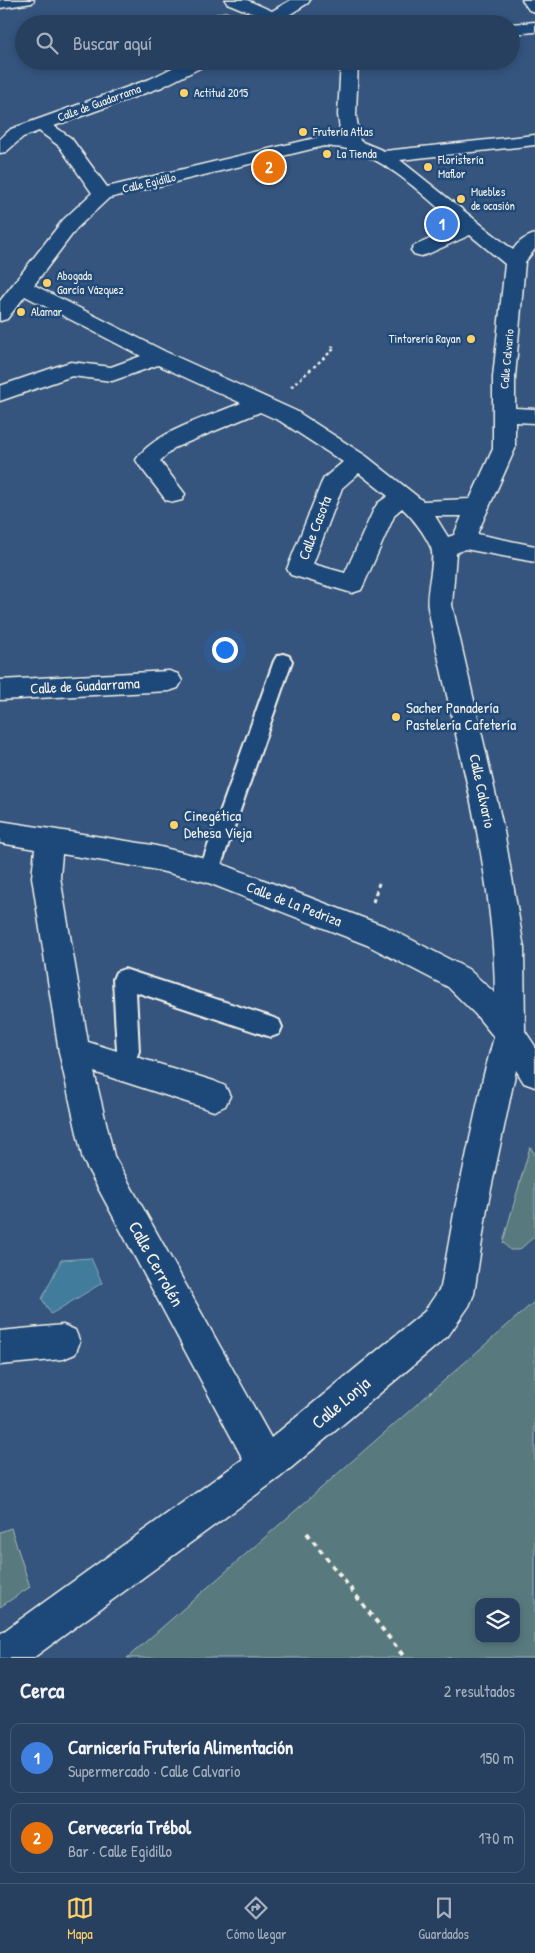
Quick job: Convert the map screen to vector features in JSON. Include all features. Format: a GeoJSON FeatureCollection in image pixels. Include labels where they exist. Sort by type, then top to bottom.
{"type":"FeatureCollection","features":[{"type":"Feature","properties":{"kind":"street"},"geometry":{"type":"LineString","coordinates":[[0,3],[26,0]]}},
{"type":"Feature","properties":{"kind":"street"},"geometry":{"type":"LineString","coordinates":[[236,0],[267,15]]}},
{"type":"Feature","properties":{"kind":"street"},"geometry":{"type":"LineString","coordinates":[[282,15],[302,0]]}},
{"type":"Feature","properties":{"kind":"street"},"geometry":{"type":"LineString","coordinates":[[530,0],[535,7]]}},
{"type":"Feature","properties":{"kind":"street"},"geometry":{"type":"LineString","coordinates":[[520,28],[535,27]]}},
{"type":"Feature","properties":{"kind":"street","name":"Calle de Guadarrama"},"geometry":{"type":"LineString","coordinates":[[0,148],[8,134],[156,83],[182,70]]}},
{"type":"Feature","properties":{"kind":"street"},"geometry":{"type":"LineString","coordinates":[[350,70],[347,115],[351,144],[382,157],[400,168],[515,262],[524,248],[535,240]]}},
{"type":"Feature","properties":{"kind":"street"},"geometry":{"type":"LineString","coordinates":[[41,124],[65,142],[102,194]]}},
{"type":"Feature","properties":{"kind":"street"},"geometry":{"type":"LineString","coordinates":[[382,157],[535,140]]}},
{"type":"Feature","properties":{"kind":"street","name":"Calle Egidillo"},"geometry":{"type":"LineString","coordinates":[[0,315],[70,224],[102,194],[324,141],[351,144]]}},
{"type":"Feature","properties":{"kind":"street"},"geometry":{"type":"LineString","coordinates":[[421,250],[472,227]]}},
{"type":"Feature","properties":{"kind":"street","name":"Calle Calvario"},"geometry":{"type":"LineString","coordinates":[[510,1034],[509,948],[490,832],[440,605],[453,545],[480,507],[504,449],[503,414],[515,262]]}},
{"type":"Feature","properties":{"kind":"street"},"geometry":{"type":"LineString","coordinates":[[22,287],[159,357],[288,416],[358,461],[411,502],[453,545],[535,554]]}},
{"type":"Feature","properties":{"kind":"street"},"geometry":{"type":"LineString","coordinates":[[0,394],[71,369],[112,374],[159,357]]}},
{"type":"Feature","properties":{"kind":"street"},"geometry":{"type":"LineString","coordinates":[[174,494],[147,460],[166,443],[263,404]]}},
{"type":"Feature","properties":{"kind":"street"},"geometry":{"type":"LineString","coordinates":[[503,414],[535,416]]}},
{"type":"Feature","properties":{"kind":"street","name":"Calle Casota"},"geometry":{"type":"LineString","coordinates":[[358,461],[332,484],[299,569],[352,584],[386,509],[411,502]]}},
{"type":"Feature","properties":{"kind":"street"},"geometry":{"type":"LineString","coordinates":[[411,502],[480,507]]}},
{"type":"Feature","properties":{"kind":"street","name":"Calle de Guadarrama"},"geometry":{"type":"LineString","coordinates":[[0,690],[169,681]]}},
{"type":"Feature","properties":{"kind":"street","name":"Calle de La Pedriza"},"geometry":{"type":"LineString","coordinates":[[0,832],[152,857],[209,871],[376,936],[458,978],[487,1005],[510,1034],[535,1073]]}},
{"type":"Feature","properties":{"kind":"street","name":"Calle Cerrolén"},"geometry":{"type":"LineString","coordinates":[[50,841],[46,877],[74,1052],[99,1160],[266,1465]]}},
{"type":"Feature","properties":{"kind":"street","name":"Calle Lonja"},"geometry":{"type":"LineString","coordinates":[[0,1658],[266,1465],[436,1324],[457,1294],[475,1189],[498,1078],[510,1034]]}},
{"type":"Feature","properties":{"kind":"street"},"geometry":{"type":"LineString","coordinates":[[74,1052],[214,1096]]}},
{"type":"Feature","properties":{"kind":"street"},"geometry":{"type":"LineString","coordinates":[[0,1348],[63,1342]]}},
{"type":"Feature","properties":{"kind":"lane"},"geometry":{"type":"LineString","coordinates":[[209,871],[283,661]]}},
{"type":"Feature","properties":{"kind":"lane"},"geometry":{"type":"LineString","coordinates":[[122,1068],[128,1051],[124,978],[271,1028]]}},
{"type":"Feature","properties":{"kind":"path"},"geometry":{"type":"LineString","coordinates":[[263,404],[336,348],[330,346]]}},
{"type":"Feature","properties":{"kind":"path"},"geometry":{"type":"LineString","coordinates":[[307,1533],[404,1658]]}},
{"type":"Feature","properties":{"kind":"green space"},"geometry":{"type":"Polygon","coordinates":[[[225,11],[235,15],[211,15],[225,11]]]}},
{"type":"Feature","properties":{"kind":"green space"},"geometry":{"type":"Polygon","coordinates":[[[530,1147],[535,1154],[535,1236],[519,1250],[510,1250],[503,1242],[530,1147]]]}},
{"type":"Feature","properties":{"kind":"green space"},"geometry":{"type":"Polygon","coordinates":[[[535,1301],[535,1658],[127,1658],[535,1301]]]}},
{"type":"Feature","properties":{"kind":"green space"},"geometry":{"type":"Polygon","coordinates":[[[11,1528],[30,1587],[0,1607],[0,1532],[11,1528]]]}},
{"type":"Feature","properties":{"kind":"water"},"geometry":{"type":"Polygon","coordinates":[[[91,1258],[102,1283],[51,1314],[42,1299],[61,1260],[91,1258]]]}},
{"type":"Feature","properties":{"kind":"place","name":"Actitud 2015"},"geometry":{"type":"Point","coordinates":[184,93]}},
{"type":"Feature","properties":{"kind":"place","name":"Frutería Atlas"},"geometry":{"type":"Point","coordinates":[303,132]}},
{"type":"Feature","properties":{"kind":"place","name":"La Tienda"},"geometry":{"type":"Point","coordinates":[327,154]}},
{"type":"Feature","properties":{"kind":"place","name":"Cervecería Trébol"},"geometry":{"type":"Point","coordinates":[269,167]}},
{"type":"Feature","properties":{"kind":"place","name":"Floristería Maflor"},"geometry":{"type":"Point","coordinates":[428,167]}},
{"type":"Feature","properties":{"kind":"place","name":"Muebles de ocasión"},"geometry":{"type":"Point","coordinates":[461,199]}},
{"type":"Feature","properties":{"kind":"place","name":"Carnicería Frutería Alimentación"},"geometry":{"type":"Point","coordinates":[442,224]}},
{"type":"Feature","properties":{"kind":"place","name":"Abogada García Vázquez"},"geometry":{"type":"Point","coordinates":[47,283]}},
{"type":"Feature","properties":{"kind":"place","name":"Alamar"},"geometry":{"type":"Point","coordinates":[21,312]}},
{"type":"Feature","properties":{"kind":"place","name":"Tintorería Rayan"},"geometry":{"type":"Point","coordinates":[471,339]}},
{"type":"Feature","properties":{"kind":"place","name":"Sacher Panadería Pastelería Cafetería"},"geometry":{"type":"Point","coordinates":[396,717]}},
{"type":"Feature","properties":{"kind":"place","name":"Cinegética Dehesa Vieja"},"geometry":{"type":"Point","coordinates":[174,825]}}]}
